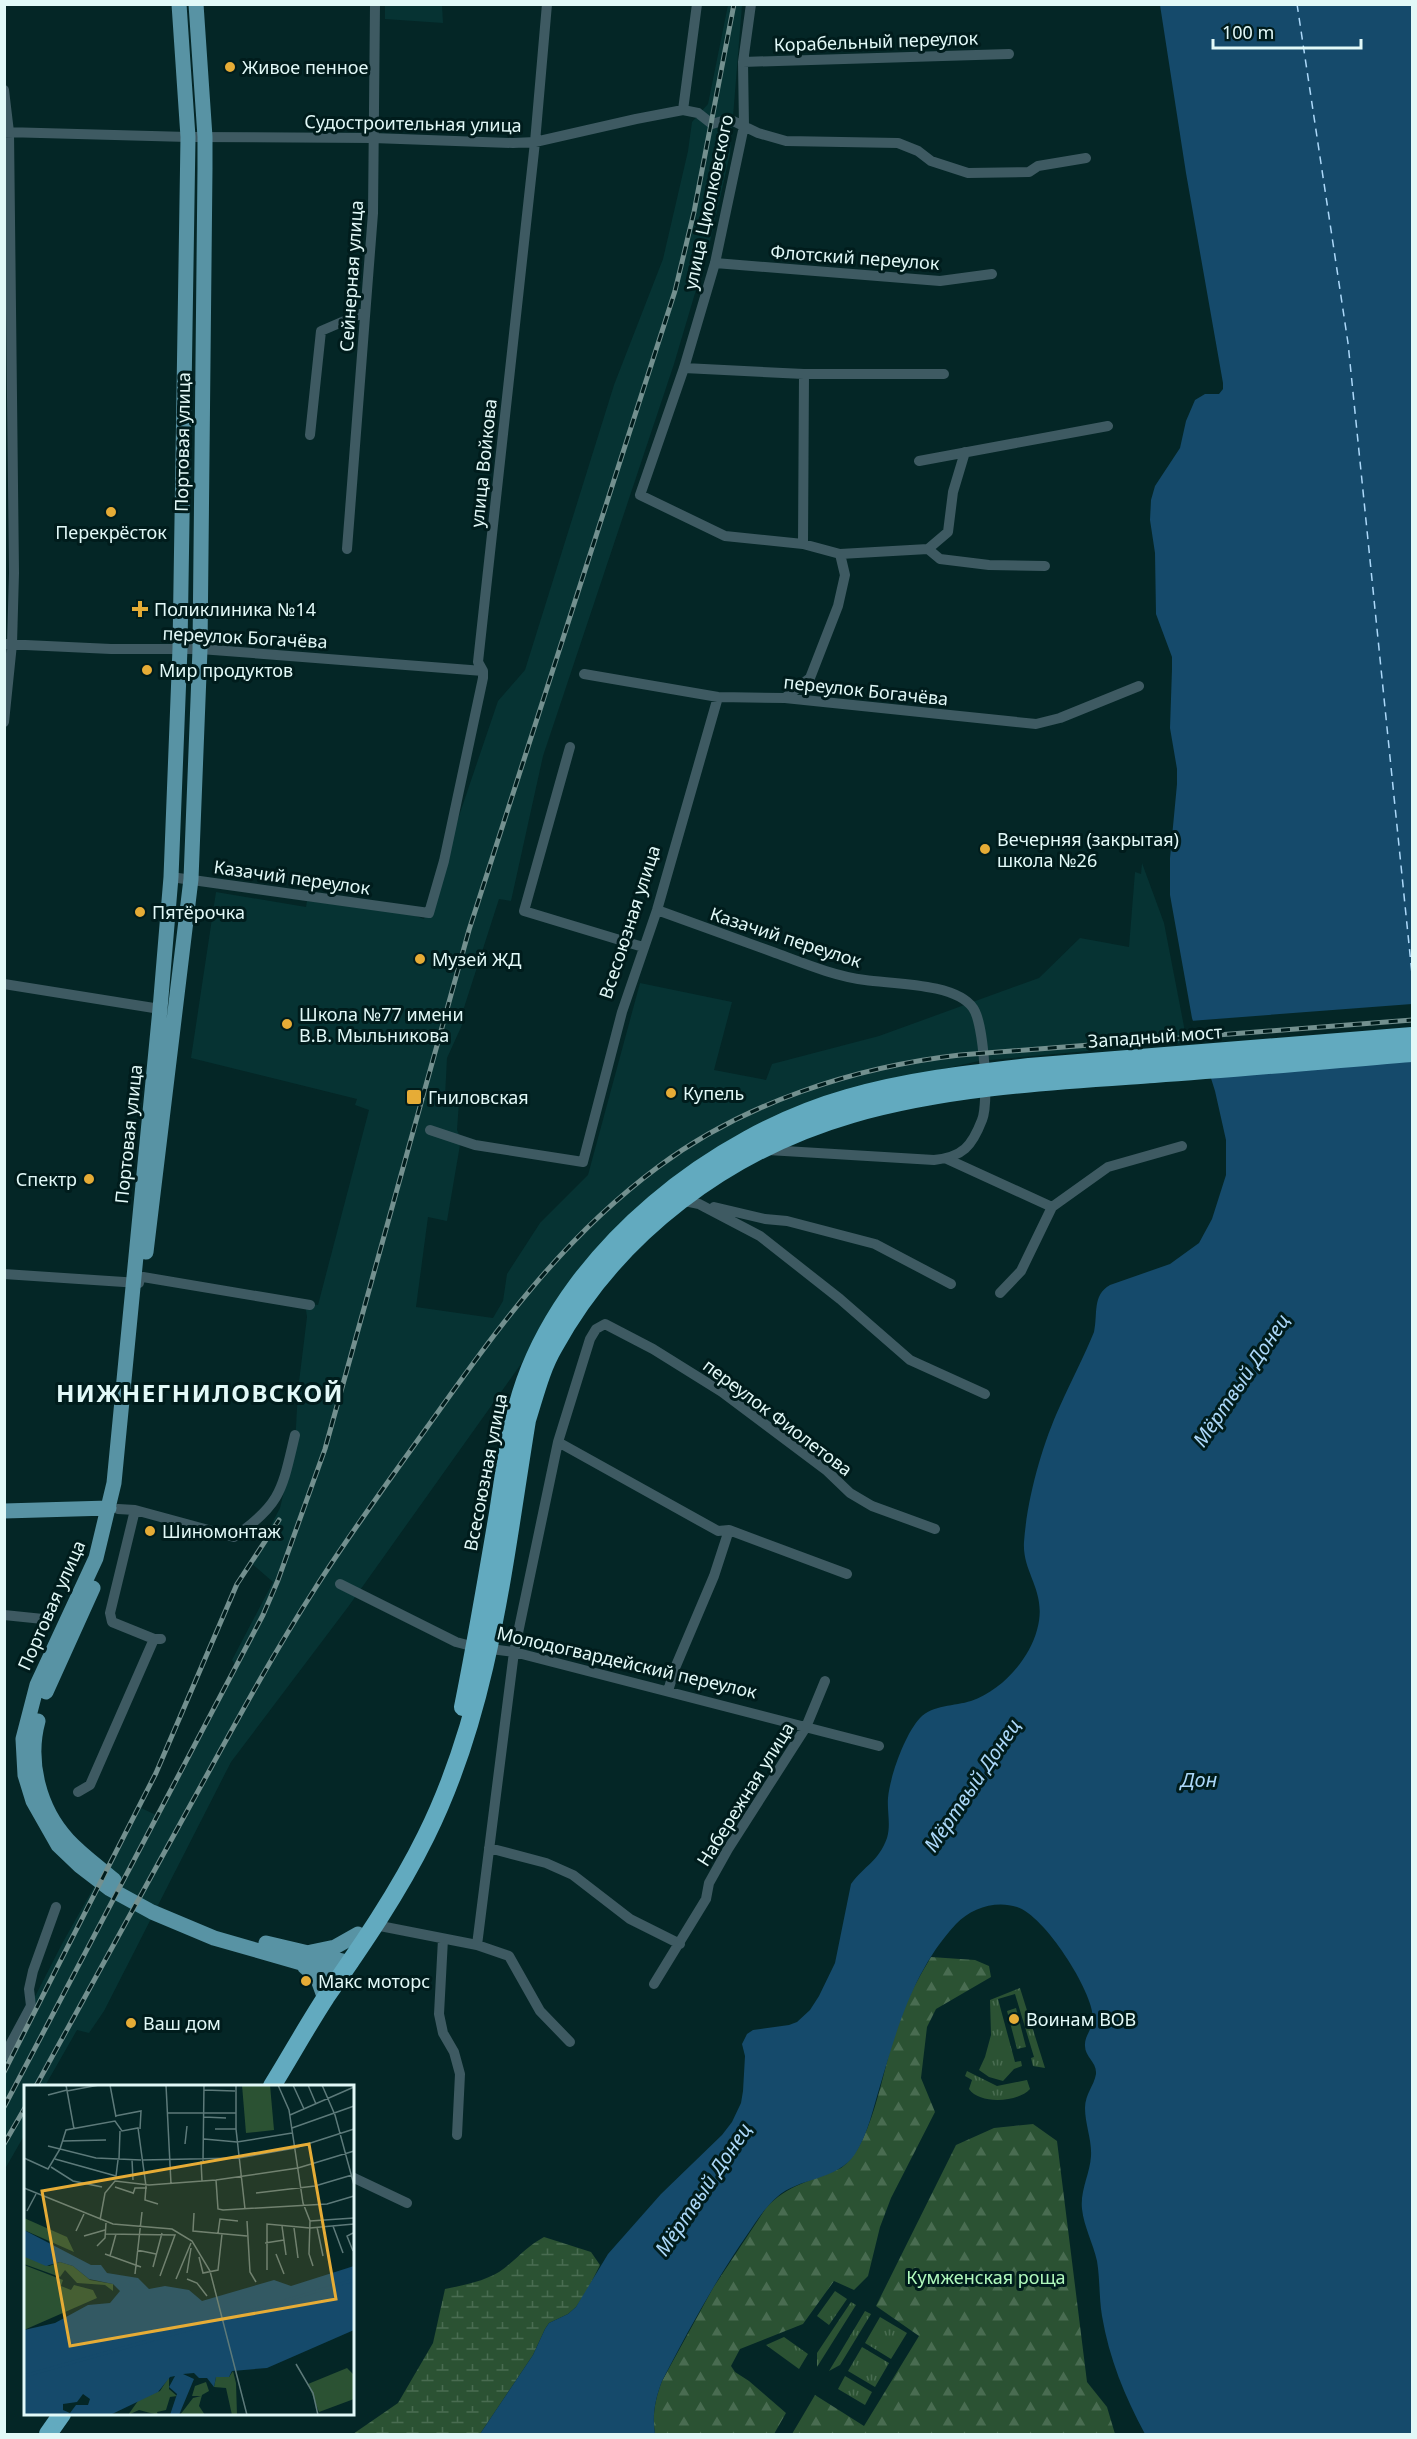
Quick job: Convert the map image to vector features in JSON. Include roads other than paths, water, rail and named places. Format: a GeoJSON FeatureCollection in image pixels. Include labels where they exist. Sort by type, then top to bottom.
{"type":"FeatureCollection","features":[{"type":"Feature","properties":{"kind":"highway","name":"Западный мост"},"geometry":{"type":"LineString","coordinates":[[903,1094],[965,1074],[1413,1036]]}},
{"type":"Feature","properties":{"kind":"highway","name":"Западный мост"},"geometry":{"type":"LineString","coordinates":[[903,1094],[1413,1053]]}},
{"type":"Feature","properties":{"kind":"highway","name":"Всесоюзная улица"},"geometry":{"type":"LineString","coordinates":[[273,2085],[325,1999],[358,1934],[403,1859],[423,1818],[462,1712],[482,1648],[527,1420],[552,1348],[577,1309],[634,1238],[680,1200],[769,1140],[796,1116],[848,1098],[903,1094]]}},
{"type":"Feature","properties":{"kind":"highway","name":"Всесоюзная улица"},"geometry":{"type":"LineString","coordinates":[[342,1968],[397,1892],[427,1835],[451,1779],[472,1715],[514,1419],[540,1344],[567,1301],[625,1231],[672,1188],[747,1139],[769,1140]]}},
{"type":"Feature","properties":{"kind":"highway"},"geometry":{"type":"LineString","coordinates":[[48,2434],[61,2415]]}},
{"type":"Feature","properties":{"kind":"main road","name":"Портовая улица"},"geometry":{"type":"LineString","coordinates":[[140,1281],[171,877],[180,648],[188,138],[179,4]]}},
{"type":"Feature","properties":{"kind":"main road","name":"Портовая улица"},"geometry":{"type":"LineString","coordinates":[[196,4],[205,137],[200,649],[191,879],[114,1483],[114,1508],[96,1558],[37,1684],[23,1739],[25,1775],[33,1801],[58,1845],[80,1866],[110,1889],[214,1938],[342,1968]]}},
{"type":"Feature","properties":{"kind":"main road"},"geometry":{"type":"LineString","coordinates":[[4,1511],[114,1508]]}},
{"type":"Feature","properties":{"kind":"main road"},"geometry":{"type":"LineString","coordinates":[[325,1999],[317,1977],[302,1958],[335,1947],[358,1934]]}},
{"type":"Feature","properties":{"kind":"street","name":"Сейнерная улица"},"geometry":{"type":"LineString","coordinates":[[347,549],[373,213],[375,4]]}},
{"type":"Feature","properties":{"kind":"street","name":"улица Войкова"},"geometry":{"type":"LineString","coordinates":[[423,912],[429,913],[444,861],[468,758],[483,671],[478,662],[536,142],[546,4]]}},
{"type":"Feature","properties":{"kind":"street"},"geometry":{"type":"LineString","coordinates":[[697,4],[683,111],[698,113],[712,124],[729,119],[758,134],[786,141],[898,143],[918,151],[931,162],[968,173],[1029,172],[1038,166],[1086,158]]}},
{"type":"Feature","properties":{"kind":"street","name":"улица Циолковского"},"geometry":{"type":"LineString","coordinates":[[750,4],[743,62],[744,126],[715,263],[684,368],[640,495],[725,536],[803,544]]}},
{"type":"Feature","properties":{"kind":"street","name":"Корабельный переулок"},"geometry":{"type":"LineString","coordinates":[[743,62],[1009,54]]}},
{"type":"Feature","properties":{"kind":"street"},"geometry":{"type":"LineString","coordinates":[[4,90],[7,132],[14,573],[4,722]]}},
{"type":"Feature","properties":{"kind":"street","name":"Судостроительная улица"},"geometry":{"type":"LineString","coordinates":[[7,132],[188,138],[374,138],[536,142],[636,119],[683,111]]}},
{"type":"Feature","properties":{"kind":"street","name":"Флотский переулок"},"geometry":{"type":"LineString","coordinates":[[715,263],[940,282],[992,274]]}},
{"type":"Feature","properties":{"kind":"street"},"geometry":{"type":"LineString","coordinates":[[309,435],[321,331],[365,312]]}},
{"type":"Feature","properties":{"kind":"street"},"geometry":{"type":"LineString","coordinates":[[684,368],[804,374],[944,374]]}},
{"type":"Feature","properties":{"kind":"street"},"geometry":{"type":"LineString","coordinates":[[804,374],[803,544],[840,554],[928,549],[948,532],[953,492],[966,452]]}},
{"type":"Feature","properties":{"kind":"street"},"geometry":{"type":"LineString","coordinates":[[919,461],[1108,426]]}},
{"type":"Feature","properties":{"kind":"street"},"geometry":{"type":"LineString","coordinates":[[928,549],[940,559],[990,565],[1045,566]]}},
{"type":"Feature","properties":{"kind":"street"},"geometry":{"type":"LineString","coordinates":[[785,698],[810,678],[838,606],[844,575],[840,554]]}},
{"type":"Feature","properties":{"kind":"street","name":"переулок Богачёва"},"geometry":{"type":"LineString","coordinates":[[8,644],[111,649],[200,649],[483,671]]}},
{"type":"Feature","properties":{"kind":"street","name":"переулок Богачёва"},"geometry":{"type":"LineString","coordinates":[[584,674],[718,697],[785,698],[1036,724],[1060,718],[1139,686]]}},
{"type":"Feature","properties":{"kind":"street","name":"Всесоюзная улица"},"geometry":{"type":"LineString","coordinates":[[430,1130],[475,1145],[583,1162],[622,1012],[657,910],[718,697]]}},
{"type":"Feature","properties":{"kind":"street"},"geometry":{"type":"LineString","coordinates":[[570,747],[524,911],[643,947]]}},
{"type":"Feature","properties":{"kind":"street"},"geometry":{"type":"LineString","coordinates":[[171,877],[191,879]]}},
{"type":"Feature","properties":{"kind":"street","name":"Казачий переулок"},"geometry":{"type":"LineString","coordinates":[[191,879],[423,912]]}},
{"type":"Feature","properties":{"kind":"street","name":"Казачий переулок"},"geometry":{"type":"LineString","coordinates":[[657,910],[813,967],[862,980],[943,990],[961,997],[974,1008],[983,1036],[985,1113],[974,1140],[960,1153],[946,1159]]}},
{"type":"Feature","properties":{"kind":"street"},"geometry":{"type":"LineString","coordinates":[[4,984],[160,1009]]}},
{"type":"Feature","properties":{"kind":"street"},"geometry":{"type":"LineString","coordinates":[[769,1140],[934,1160],[946,1159],[1052,1207]]}},
{"type":"Feature","properties":{"kind":"street"},"geometry":{"type":"LineString","coordinates":[[1000,1293],[1021,1271],[1052,1207],[1108,1167],[1182,1146]]}},
{"type":"Feature","properties":{"kind":"street"},"geometry":{"type":"LineString","coordinates":[[680,1200],[765,1219],[787,1221],[875,1244],[951,1284]]}},
{"type":"Feature","properties":{"kind":"street"},"geometry":{"type":"LineString","coordinates":[[699,1204],[760,1236],[840,1299],[910,1360],[985,1394]]}},
{"type":"Feature","properties":{"kind":"street"},"geometry":{"type":"LineString","coordinates":[[4,1274],[140,1281],[310,1305]]}},
{"type":"Feature","properties":{"kind":"street","name":"переулок Фиолетова"},"geometry":{"type":"LineString","coordinates":[[558,1442],[590,1339],[596,1329],[604,1324],[653,1349],[722,1392],[826,1470],[850,1493],[872,1506],[935,1529]]}},
{"type":"Feature","properties":{"kind":"street"},"geometry":{"type":"LineString","coordinates":[[114,1508],[135,1510],[234,1537],[260,1519],[280,1493],[295,1435]]}},
{"type":"Feature","properties":{"kind":"street"},"geometry":{"type":"LineString","coordinates":[[477,1945],[514,1652],[558,1442],[718,1531],[729,1530],[847,1574]]}},
{"type":"Feature","properties":{"kind":"street"},"geometry":{"type":"LineString","coordinates":[[78,1792],[90,1785],[158,1639],[112,1623],[110,1613],[135,1510]]}},
{"type":"Feature","properties":{"kind":"street"},"geometry":{"type":"LineString","coordinates":[[668,1691],[675,1668],[714,1576],[729,1530]]}},
{"type":"Feature","properties":{"kind":"street","name":"Молодогвардейский переулок"},"geometry":{"type":"LineString","coordinates":[[340,1584],[456,1642],[514,1652],[879,1746]]}},
{"type":"Feature","properties":{"kind":"street"},"geometry":{"type":"LineString","coordinates":[[4,1615],[43,1619]]}},
{"type":"Feature","properties":{"kind":"street","name":"Набережная улица"},"geometry":{"type":"LineString","coordinates":[[654,1984],[706,1899],[709,1883],[728,1849],[806,1727],[825,1681]]}},
{"type":"Feature","properties":{"kind":"street"},"geometry":{"type":"LineString","coordinates":[[489,1848],[546,1863],[573,1875],[630,1919],[680,1944]]}},
{"type":"Feature","properties":{"kind":"street"},"geometry":{"type":"LineString","coordinates":[[4,2056],[31,2006],[29,1989],[33,1971],[56,1907]]}},
{"type":"Feature","properties":{"kind":"street"},"geometry":{"type":"LineString","coordinates":[[375,1925],[477,1945],[509,1956],[540,2011],[570,2042]]}},
{"type":"Feature","properties":{"kind":"street"},"geometry":{"type":"LineString","coordinates":[[443,1939],[439,2014],[443,2033],[454,2052],[460,2074],[457,2135]]}},
{"type":"Feature","properties":{"kind":"street"},"geometry":{"type":"LineString","coordinates":[[354,2178],[407,2203]]}},
{"type":"Feature","properties":{"kind":"water","name":"Дон"},"geometry":{"type":"Polygon","coordinates":[[[1160,5],[1412,5],[1412,2434],[1145,2434],[1113,2362],[1101,2309],[1097,2261],[1082,2209],[1082,2195],[1091,2156],[1085,2103],[1096,2074],[1095,2066],[1085,2046],[1093,2022],[1091,2006],[1085,1990],[1065,1955],[1040,1924],[1017,1907],[1001,1904],[984,1907],[962,1918],[929,1960],[900,2021],[870,2121],[855,2154],[838,2169],[796,2186],[777,2197],[735,2252],[702,2306],[662,2381],[655,2407],[655,2434],[480,2434],[533,2355],[549,2323],[568,2314],[576,2307],[608,2254],[661,2194],[722,2135],[732,2122],[741,2103],[745,2056],[742,2044],[747,2034],[753,2030],[797,2022],[810,2010],[819,1996],[835,1963],[851,1884],[876,1858],[887,1838],[888,1798],[892,1778],[899,1756],[914,1725],[931,1711],[971,1701],[993,1690],[1012,1673],[1028,1652],[1040,1616],[1037,1593],[1024,1553],[1028,1508],[1047,1438],[1094,1332],[1100,1294],[1110,1285],[1170,1264],[1199,1243],[1212,1219],[1226,1175],[1226,1140],[1215,1091],[1192,1018],[1170,895],[1170,858],[1177,784],[1177,769],[1170,728],[1172,657],[1156,614],[1155,553],[1150,520],[1151,500],[1155,486],[1180,448],[1186,421],[1195,400],[1205,394],[1219,394],[1223,389],[1223,383],[1186,173],[1160,5]]]}},
{"type":"Feature","properties":{"kind":"railway"},"geometry":{"type":"LineString","coordinates":[[4,2107],[263,1615],[278,1580],[325,1449],[469,930],[675,291],[694,212],[734,4]]}},
{"type":"Feature","properties":{"kind":"railway"},"geometry":{"type":"LineString","coordinates":[[37,2085],[249,1699],[343,1546],[479,1355],[532,1287],[591,1224],[658,1167],[691,1144],[763,1107],[841,1079],[920,1061],[960,1055],[1412,1020]]}},
{"type":"Feature","properties":{"kind":"railway"},"geometry":{"type":"LineString","coordinates":[[4,2072],[156,1773],[237,1584],[279,1520]]}},
{"type":"Feature","properties":{"kind":"railway"},"geometry":{"type":"LineString","coordinates":[[4,2144],[24,2109]]}},
{"type":"Feature","properties":{"kind":"place","name":"Живое пенное"},"geometry":{"type":"Point","coordinates":[230,67]}},
{"type":"Feature","properties":{"kind":"place","name":"Перекрёсток"},"geometry":{"type":"Point","coordinates":[111,512]}},
{"type":"Feature","properties":{"kind":"place","name":"Поликлиника №14"},"geometry":{"type":"Point","coordinates":[140,609]}},
{"type":"Feature","properties":{"kind":"place","name":"Мир продуктов"},"geometry":{"type":"Point","coordinates":[147,670]}},
{"type":"Feature","properties":{"kind":"place","name":"Вечерняя (закрытая) школа №26"},"geometry":{"type":"Point","coordinates":[985,849]}},
{"type":"Feature","properties":{"kind":"place","name":"Пятёрочка"},"geometry":{"type":"Point","coordinates":[140,912]}},
{"type":"Feature","properties":{"kind":"place","name":"Музей ЖД"},"geometry":{"type":"Point","coordinates":[420,959]}},
{"type":"Feature","properties":{"kind":"place","name":"Школа №77 имени В.В. Мыльникова"},"geometry":{"type":"Point","coordinates":[287,1024]}},
{"type":"Feature","properties":{"kind":"place","name":"Купель"},"geometry":{"type":"Point","coordinates":[671,1093]}},
{"type":"Feature","properties":{"kind":"place","name":"Гниловская"},"geometry":{"type":"Point","coordinates":[414,1097]}},
{"type":"Feature","properties":{"kind":"place","name":"Спектр"},"geometry":{"type":"Point","coordinates":[89,1179]}},
{"type":"Feature","properties":{"kind":"place","name":"Шиномонтаж"},"geometry":{"type":"Point","coordinates":[150,1531]}},
{"type":"Feature","properties":{"kind":"place","name":"Макс моторс"},"geometry":{"type":"Point","coordinates":[306,1981]}},
{"type":"Feature","properties":{"kind":"place","name":"Воинам ВОВ"},"geometry":{"type":"Point","coordinates":[1014,2019]}},
{"type":"Feature","properties":{"kind":"place","name":"Ваш дом"},"geometry":{"type":"Point","coordinates":[131,2023]}},
{"type":"Feature","properties":{"kind":"district","name":"НИЖНЕГНИЛОВСКОЙ"},"geometry":{"type":"Point","coordinates":[200,1392]}},
{"type":"Feature","properties":{"kind":"water label","name":"Мёртвый Донец"},"geometry":{"type":"Point","coordinates":[1241,1380]}},
{"type":"Feature","properties":{"kind":"water label","name":"Мёртвый Донец"},"geometry":{"type":"Point","coordinates":[972,1785]}},
{"type":"Feature","properties":{"kind":"water label","name":"Мёртвый Донец"},"geometry":{"type":"Point","coordinates":[703,2189]}},
{"type":"Feature","properties":{"kind":"park label","name":"Кумженская роща"},"geometry":{"type":"Point","coordinates":[986,2277]}}]}
